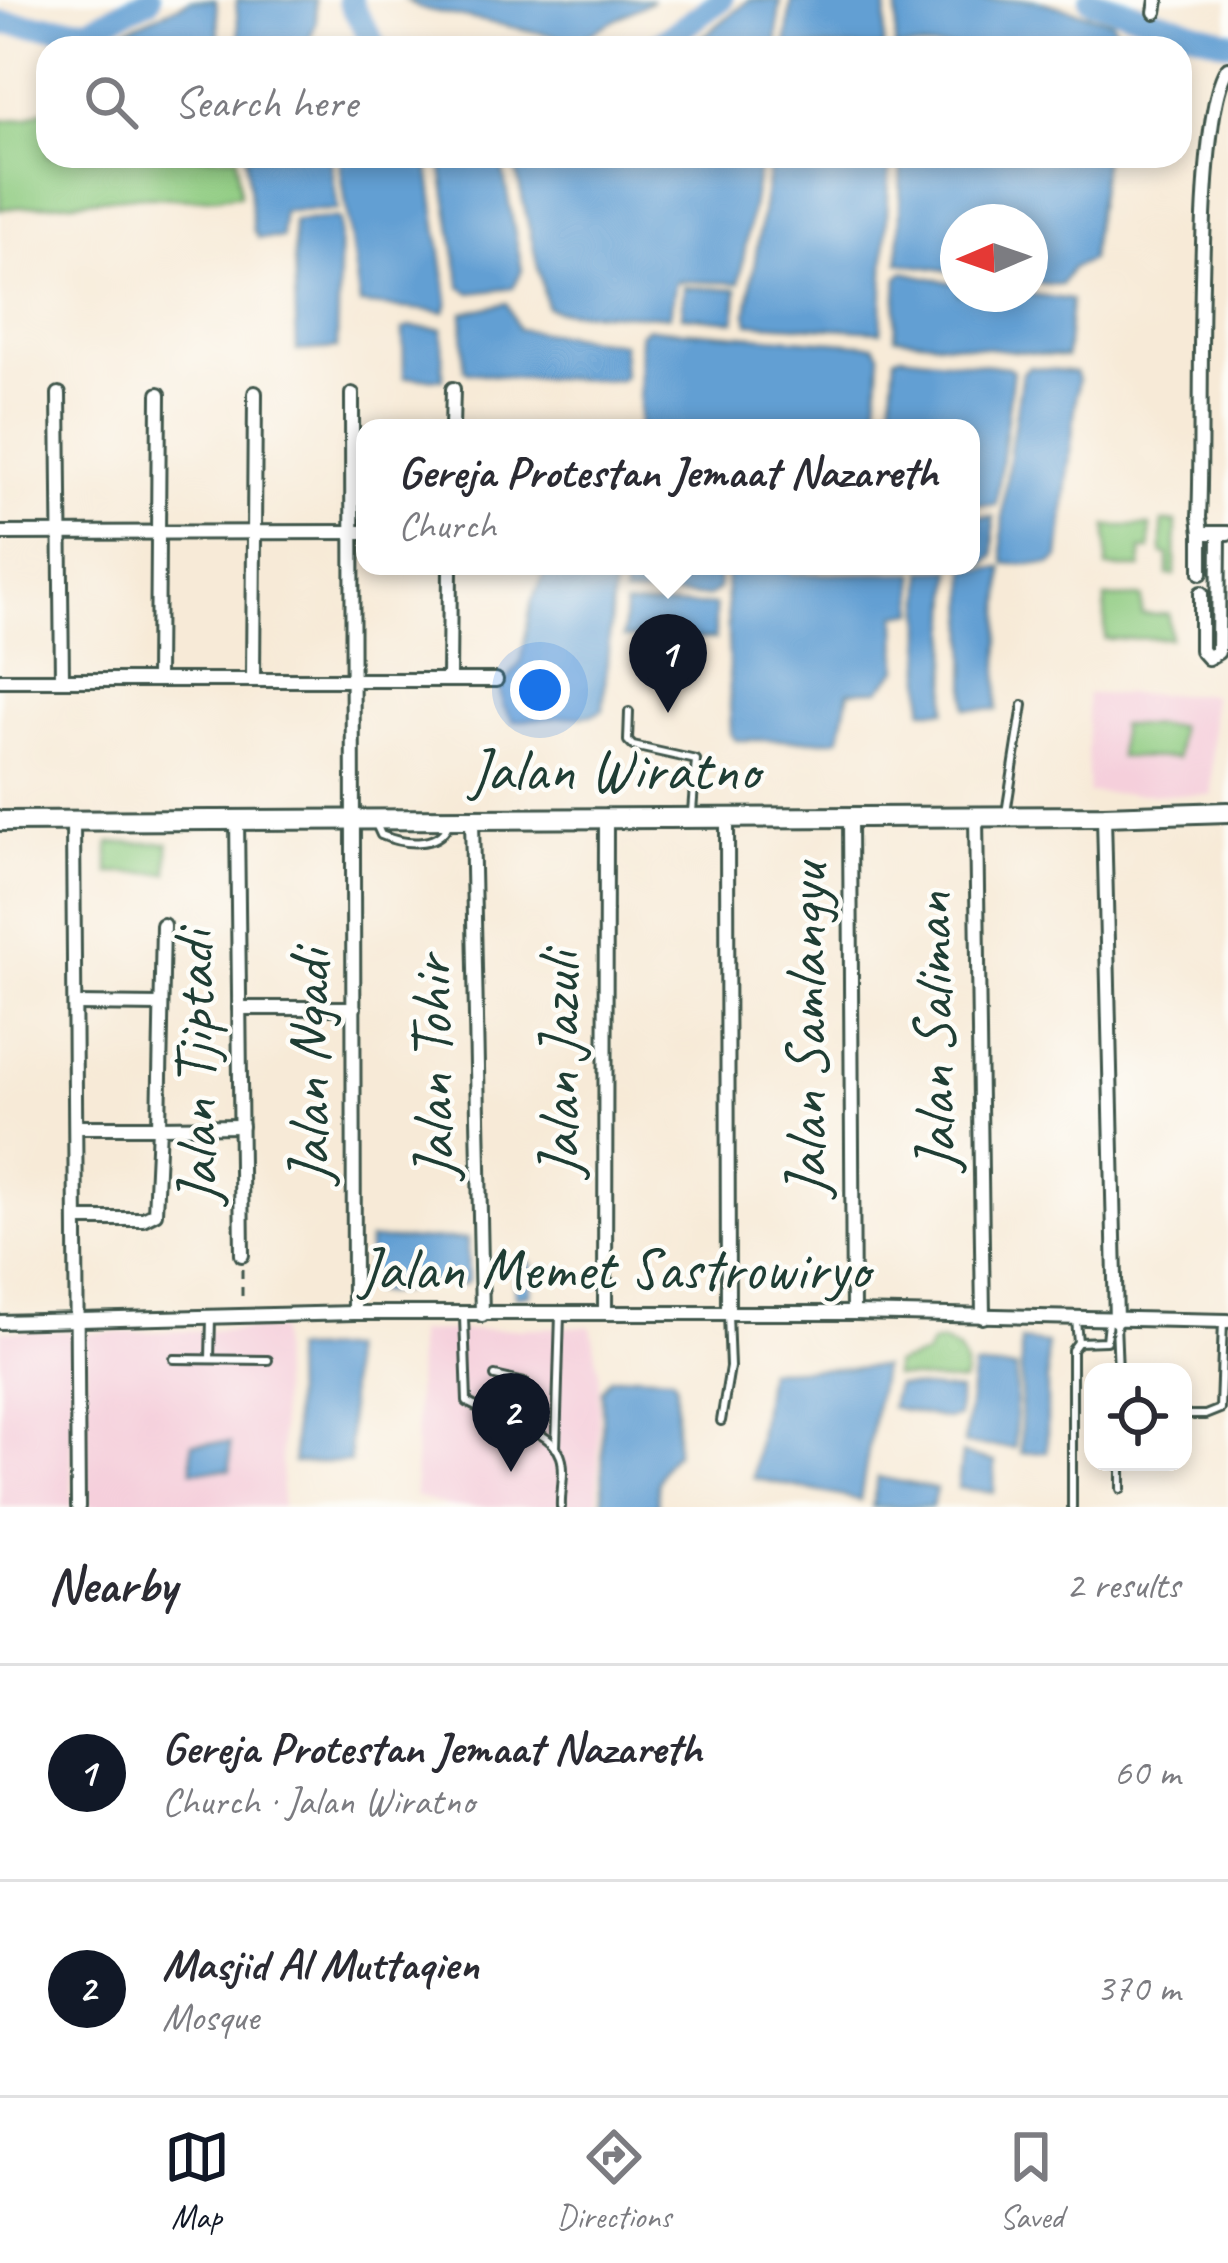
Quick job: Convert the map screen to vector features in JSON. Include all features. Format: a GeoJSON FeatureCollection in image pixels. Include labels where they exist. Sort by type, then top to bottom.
{"type":"FeatureCollection","features":[{"type":"Feature","properties":{"kind":"main road","name":"Jalan Wiratno"},"geometry":{"type":"LineString","coordinates":[[0,821],[1228,812]]}},
{"type":"Feature","properties":{"kind":"street"},"geometry":{"type":"LineString","coordinates":[[1201,573],[1206,194],[1216,94],[1228,68]]}},
{"type":"Feature","properties":{"kind":"street"},"geometry":{"type":"LineString","coordinates":[[452,419],[453,389]]}},
{"type":"Feature","properties":{"kind":"street"},"geometry":{"type":"LineString","coordinates":[[253,679],[255,393]]}},
{"type":"Feature","properties":{"kind":"street"},"geometry":{"type":"LineString","coordinates":[[58,394],[62,680]]}},
{"type":"Feature","properties":{"kind":"street"},"geometry":{"type":"LineString","coordinates":[[157,680],[159,394]]}},
{"type":"Feature","properties":{"kind":"street","name":"Jalan Ngadi"},"geometry":{"type":"LineString","coordinates":[[352,394],[349,532],[364,821],[354,1009],[354,1313]]}},
{"type":"Feature","properties":{"kind":"street"},"geometry":{"type":"LineString","coordinates":[[0,533],[356,532]]}},
{"type":"Feature","properties":{"kind":"street"},"geometry":{"type":"LineString","coordinates":[[1201,533],[1223,533],[1218,652],[1208,658],[1201,650],[1201,593]]}},
{"type":"Feature","properties":{"kind":"street"},"geometry":{"type":"LineString","coordinates":[[449,680],[450,575]]}},
{"type":"Feature","properties":{"kind":"street"},"geometry":{"type":"LineString","coordinates":[[0,680],[496,680]]}},
{"type":"Feature","properties":{"kind":"street","name":"Jalan Jazuli"},"geometry":{"type":"LineString","coordinates":[[604,1313],[606,816]]}},
{"type":"Feature","properties":{"kind":"street"},"geometry":{"type":"LineString","coordinates":[[1104,816],[1112,1321]]}},
{"type":"Feature","properties":{"kind":"street"},"geometry":{"type":"LineString","coordinates":[[727,817],[728,1314]]}},
{"type":"Feature","properties":{"kind":"street","name":"Jalan Saliman"},"geometry":{"type":"LineString","coordinates":[[976,817],[982,1317]]}},
{"type":"Feature","properties":{"kind":"street","name":"Jalan Tjiptadi"},"geometry":{"type":"LineString","coordinates":[[237,818],[242,1255]]}},
{"type":"Feature","properties":{"kind":"street","name":"Jalan Samlangyu"},"geometry":{"type":"LineString","coordinates":[[850,818],[853,1313]]}},
{"type":"Feature","properties":{"kind":"street","name":"Jalan Tohir"},"geometry":{"type":"LineString","coordinates":[[472,819],[482,1315]]}},
{"type":"Feature","properties":{"kind":"street"},"geometry":{"type":"LineString","coordinates":[[73,822],[79,1507]]}},
{"type":"Feature","properties":{"kind":"street"},"geometry":{"type":"LineString","coordinates":[[79,1220],[142,1220],[155,1213],[163,926]]}},
{"type":"Feature","properties":{"kind":"street"},"geometry":{"type":"LineString","coordinates":[[76,1004],[160,1006]]}},
{"type":"Feature","properties":{"kind":"street"},"geometry":{"type":"LineString","coordinates":[[239,1008],[354,1009]]}},
{"type":"Feature","properties":{"kind":"street"},"geometry":{"type":"LineString","coordinates":[[78,1127],[241,1126]]}},
{"type":"Feature","properties":{"kind":"street","name":"Jalan Memet Sastrowiryo"},"geometry":{"type":"LineString","coordinates":[[0,1322],[354,1313],[853,1313],[1225,1322]]}},
{"type":"Feature","properties":{"kind":"lane"},"geometry":{"type":"LineString","coordinates":[[1005,817],[1023,705]]}},
{"type":"Feature","properties":{"kind":"lane"},"geometry":{"type":"LineString","coordinates":[[629,712],[628,741],[633,746],[696,760],[692,816]]}},
{"type":"Feature","properties":{"kind":"lane"},"geometry":{"type":"LineString","coordinates":[[556,1448],[560,1314]]}},
{"type":"Feature","properties":{"kind":"lane"},"geometry":{"type":"LineString","coordinates":[[721,1421],[730,1367],[728,1314]]}},
{"type":"Feature","properties":{"kind":"lane"},"geometry":{"type":"LineString","coordinates":[[464,1316],[465,1397],[486,1412],[528,1426],[556,1448],[562,1460],[560,1507]]}},
{"type":"Feature","properties":{"kind":"lane"},"geometry":{"type":"LineString","coordinates":[[210,1359],[211,1318]]}},
{"type":"Feature","properties":{"kind":"lane"},"geometry":{"type":"LineString","coordinates":[[1072,1507],[1076,1320]]}},
{"type":"Feature","properties":{"kind":"lane"},"geometry":{"type":"LineString","coordinates":[[1078,1342],[1106,1341],[1112,1321]]}},
{"type":"Feature","properties":{"kind":"lane"},"geometry":{"type":"LineString","coordinates":[[1112,1321],[1117,1363]]}},
{"type":"Feature","properties":{"kind":"lane"},"geometry":{"type":"LineString","coordinates":[[1192,1415],[1220,1409],[1225,1322]]}},
{"type":"Feature","properties":{"kind":"lane"},"geometry":{"type":"LineString","coordinates":[[174,1359],[268,1360]]}},
{"type":"Feature","properties":{"kind":"lane"},"geometry":{"type":"LineString","coordinates":[[495,1376],[524,1381],[528,1426]]}},
{"type":"Feature","properties":{"kind":"lane"},"geometry":{"type":"LineString","coordinates":[[486,1412],[503,1396],[526,1400]]}},
{"type":"Feature","properties":{"kind":"lane"},"geometry":{"type":"LineString","coordinates":[[1120,1471],[1121,1489]]}},
{"type":"Feature","properties":{"kind":"path","name":"Jalan Tjiptadi"},"geometry":{"type":"LineString","coordinates":[[242,1255],[242,1317]]}},
{"type":"Feature","properties":{"kind":"shaded area"},"geometry":{"type":"Polygon","coordinates":[[[1087,694],[1212,694],[1212,795],[1088,793],[1087,694]]]}},
{"type":"Feature","properties":{"kind":"shaded area"},"geometry":{"type":"Polygon","coordinates":[[[591,1326],[599,1371],[598,1507],[448,1507],[415,1496],[417,1332],[591,1326]]]}},
{"type":"Feature","properties":{"kind":"shaded area"},"geometry":{"type":"Polygon","coordinates":[[[279,1329],[282,1507],[88,1507],[85,1333],[279,1329]]]}},
{"type":"Feature","properties":{"kind":"shaded area"},"geometry":{"type":"Polygon","coordinates":[[[0,1331],[72,1331],[72,1507],[0,1507],[0,1331]]]}},
{"type":"Feature","properties":{"kind":"green space"},"geometry":{"type":"Polygon","coordinates":[[[36,114],[36,168],[238,168],[240,195],[135,196],[0,209],[0,121],[36,114]]]}},
{"type":"Feature","properties":{"kind":"green space"},"geometry":{"type":"Polygon","coordinates":[[[1162,522],[1176,522],[1175,575],[1168,575],[1168,555],[1162,554],[1162,522]]]}},
{"type":"Feature","properties":{"kind":"green space"},"geometry":{"type":"Polygon","coordinates":[[[1107,526],[1150,526],[1150,550],[1141,550],[1141,568],[1107,568],[1107,526]]]}},
{"type":"Feature","properties":{"kind":"green space"},"geometry":{"type":"Polygon","coordinates":[[[1142,597],[1142,615],[1169,614],[1170,638],[1105,639],[1105,598],[1142,597]]]}},
{"type":"Feature","properties":{"kind":"green space"},"geometry":{"type":"Polygon","coordinates":[[[1120,725],[1178,726],[1177,758],[1119,757],[1120,725]]]}},
{"type":"Feature","properties":{"kind":"green space"},"geometry":{"type":"Polygon","coordinates":[[[109,843],[168,843],[168,873],[109,873],[109,843]]]}},
{"type":"Feature","properties":{"kind":"green space"},"geometry":{"type":"Polygon","coordinates":[[[940,1342],[962,1357],[963,1383],[894,1376],[894,1364],[926,1355],[931,1344],[940,1342]]]}},
{"type":"Feature","properties":{"kind":"water"},"geometry":{"type":"Polygon","coordinates":[[[191,0],[216,0],[219,36],[112,36],[191,0]]]}},
{"type":"Feature","properties":{"kind":"water"},"geometry":{"type":"Polygon","coordinates":[[[236,0],[315,0],[316,23],[311,36],[239,36],[236,0]]]}},
{"type":"Feature","properties":{"kind":"water"},"geometry":{"type":"Polygon","coordinates":[[[406,0],[653,0],[585,36],[555,36],[419,8],[406,0]]]}},
{"type":"Feature","properties":{"kind":"water"},"geometry":{"type":"Polygon","coordinates":[[[749,0],[780,0],[777,36],[704,36],[749,0]]]}},
{"type":"Feature","properties":{"kind":"water"},"geometry":{"type":"Polygon","coordinates":[[[791,0],[887,0],[884,36],[787,36],[791,0]]]}},
{"type":"Feature","properties":{"kind":"water"},"geometry":{"type":"Polygon","coordinates":[[[898,0],[1035,0],[1112,21],[1117,33],[1117,36],[896,36],[898,0]]]}},
{"type":"Feature","properties":{"kind":"water"},"geometry":{"type":"Polygon","coordinates":[[[247,168],[332,168],[338,210],[283,211],[282,238],[258,238],[253,230],[247,168]]]}},
{"type":"Feature","properties":{"kind":"water"},"geometry":{"type":"Polygon","coordinates":[[[341,168],[429,168],[448,302],[445,312],[360,304],[341,168]]]}},
{"type":"Feature","properties":{"kind":"water"},"geometry":{"type":"Polygon","coordinates":[[[442,168],[502,168],[522,270],[513,288],[471,293],[461,287],[442,168]]]}},
{"type":"Feature","properties":{"kind":"water"},"geometry":{"type":"Polygon","coordinates":[[[516,168],[759,168],[739,283],[676,281],[666,316],[547,307],[516,168]]]}},
{"type":"Feature","properties":{"kind":"water"},"geometry":{"type":"Polygon","coordinates":[[[769,168],[889,168],[881,331],[749,323],[769,168]]]}},
{"type":"Feature","properties":{"kind":"water"},"geometry":{"type":"Polygon","coordinates":[[[901,168],[1102,168],[1090,260],[1072,268],[1061,285],[1048,284],[1048,204],[940,204],[940,269],[899,263],[901,168]]]}},
{"type":"Feature","properties":{"kind":"water"},"geometry":{"type":"Polygon","coordinates":[[[337,218],[337,348],[297,351],[293,221],[337,218]]]}},
{"type":"Feature","properties":{"kind":"water"},"geometry":{"type":"Polygon","coordinates":[[[904,272],[940,280],[940,312],[1048,312],[1048,297],[1071,300],[1066,357],[895,337],[898,278],[904,272]]]}},
{"type":"Feature","properties":{"kind":"water"},"geometry":{"type":"Polygon","coordinates":[[[684,287],[737,289],[735,321],[682,316],[684,287]]]}},
{"type":"Feature","properties":{"kind":"water"},"geometry":{"type":"Polygon","coordinates":[[[507,303],[518,329],[622,343],[624,376],[620,380],[516,378],[468,372],[464,369],[463,313],[507,303]]]}},
{"type":"Feature","properties":{"kind":"water"},"geometry":{"type":"Polygon","coordinates":[[[647,328],[874,345],[880,353],[876,419],[639,419],[640,334],[647,328]]]}},
{"type":"Feature","properties":{"kind":"water"},"geometry":{"type":"Polygon","coordinates":[[[442,329],[443,379],[404,377],[403,330],[442,329]]]}},
{"type":"Feature","properties":{"kind":"water"},"geometry":{"type":"Polygon","coordinates":[[[895,357],[1013,371],[996,505],[980,504],[980,419],[891,419],[895,357]]]}},
{"type":"Feature","properties":{"kind":"water"},"geometry":{"type":"Polygon","coordinates":[[[1029,367],[1075,372],[1078,380],[1059,558],[1052,564],[1006,564],[1002,528],[1007,472],[1022,373],[1029,367]]]}},
{"type":"Feature","properties":{"kind":"water"},"geometry":{"type":"Polygon","coordinates":[[[980,516],[993,517],[994,556],[980,563],[980,516]]]}},
{"type":"Feature","properties":{"kind":"water"},"geometry":{"type":"Polygon","coordinates":[[[1003,568],[997,710],[966,708],[967,575],[980,575],[980,569],[1003,568]]]}},
{"type":"Feature","properties":{"kind":"water"},"geometry":{"type":"Polygon","coordinates":[[[544,575],[614,575],[603,710],[593,715],[513,721],[503,706],[500,689],[521,662],[532,600],[544,575]]]}},
{"type":"Feature","properties":{"kind":"water"},"geometry":{"type":"Polygon","coordinates":[[[624,575],[718,575],[719,589],[709,596],[624,595],[624,575]]]}},
{"type":"Feature","properties":{"kind":"water"},"geometry":{"type":"Polygon","coordinates":[[[726,575],[915,575],[916,612],[897,615],[898,669],[879,690],[849,691],[840,737],[736,740],[731,735],[726,575]]]}},
{"type":"Feature","properties":{"kind":"water"},"geometry":{"type":"Polygon","coordinates":[[[923,575],[952,575],[946,710],[923,710],[923,575]]]}},
{"type":"Feature","properties":{"kind":"water"},"geometry":{"type":"Polygon","coordinates":[[[712,605],[715,639],[623,638],[625,606],[712,605]]]}},
{"type":"Feature","properties":{"kind":"water"},"geometry":{"type":"Polygon","coordinates":[[[467,1239],[468,1281],[462,1285],[454,1278],[399,1292],[368,1289],[369,1240],[467,1239]]]}},
{"type":"Feature","properties":{"kind":"water"},"geometry":{"type":"Polygon","coordinates":[[[514,1263],[531,1263],[530,1294],[515,1296],[514,1263]]]}},
{"type":"Feature","properties":{"kind":"water"},"geometry":{"type":"Polygon","coordinates":[[[1021,1341],[1047,1344],[1047,1452],[1021,1453],[1021,1341]]]}},
{"type":"Feature","properties":{"kind":"water"},"geometry":{"type":"Polygon","coordinates":[[[348,1349],[350,1462],[294,1463],[292,1350],[348,1349]]]}},
{"type":"Feature","properties":{"kind":"water"},"geometry":{"type":"Polygon","coordinates":[[[882,1367],[860,1500],[753,1478],[767,1370],[882,1367]]]}},
{"type":"Feature","properties":{"kind":"water"},"geometry":{"type":"Polygon","coordinates":[[[974,1367],[1016,1369],[1015,1448],[964,1444],[974,1367]]]}},
{"type":"Feature","properties":{"kind":"water"},"geometry":{"type":"Polygon","coordinates":[[[672,1377],[676,1383],[676,1453],[659,1477],[658,1507],[603,1507],[602,1390],[610,1378],[672,1377]]]}},
{"type":"Feature","properties":{"kind":"water"},"geometry":{"type":"Polygon","coordinates":[[[896,1385],[959,1391],[958,1417],[947,1419],[891,1407],[896,1385]]]}},
{"type":"Feature","properties":{"kind":"water"},"geometry":{"type":"Polygon","coordinates":[[[192,1443],[230,1443],[230,1470],[192,1470],[192,1443]]]}},
{"type":"Feature","properties":{"kind":"water"},"geometry":{"type":"Polygon","coordinates":[[[962,1454],[995,1462],[994,1492],[958,1488],[962,1454]]]}},
{"type":"Feature","properties":{"kind":"water"},"geometry":{"type":"Polygon","coordinates":[[[878,1477],[936,1489],[932,1507],[872,1507],[878,1477]]]}},
{"type":"Feature","properties":{"kind":"waterway"},"geometry":{"type":"LineString","coordinates":[[0,23],[88,29],[149,0]]}},
{"type":"Feature","properties":{"kind":"waterway"},"geometry":{"type":"LineString","coordinates":[[349,0],[369,36]]}},
{"type":"Feature","properties":{"kind":"waterway"},"geometry":{"type":"LineString","coordinates":[[671,36],[721,0]]}},
{"type":"Feature","properties":{"kind":"waterway"},"geometry":{"type":"LineString","coordinates":[[1091,0],[1228,42]]}},
{"type":"Feature","properties":{"kind":"place","name":"Gereja Protestan Jemaat Nazareth"},"geometry":{"type":"Point","coordinates":[668,713]}},
{"type":"Feature","properties":{"kind":"place","name":"Masjid Al Muttaqien"},"geometry":{"type":"Point","coordinates":[511,1472]}}]}
